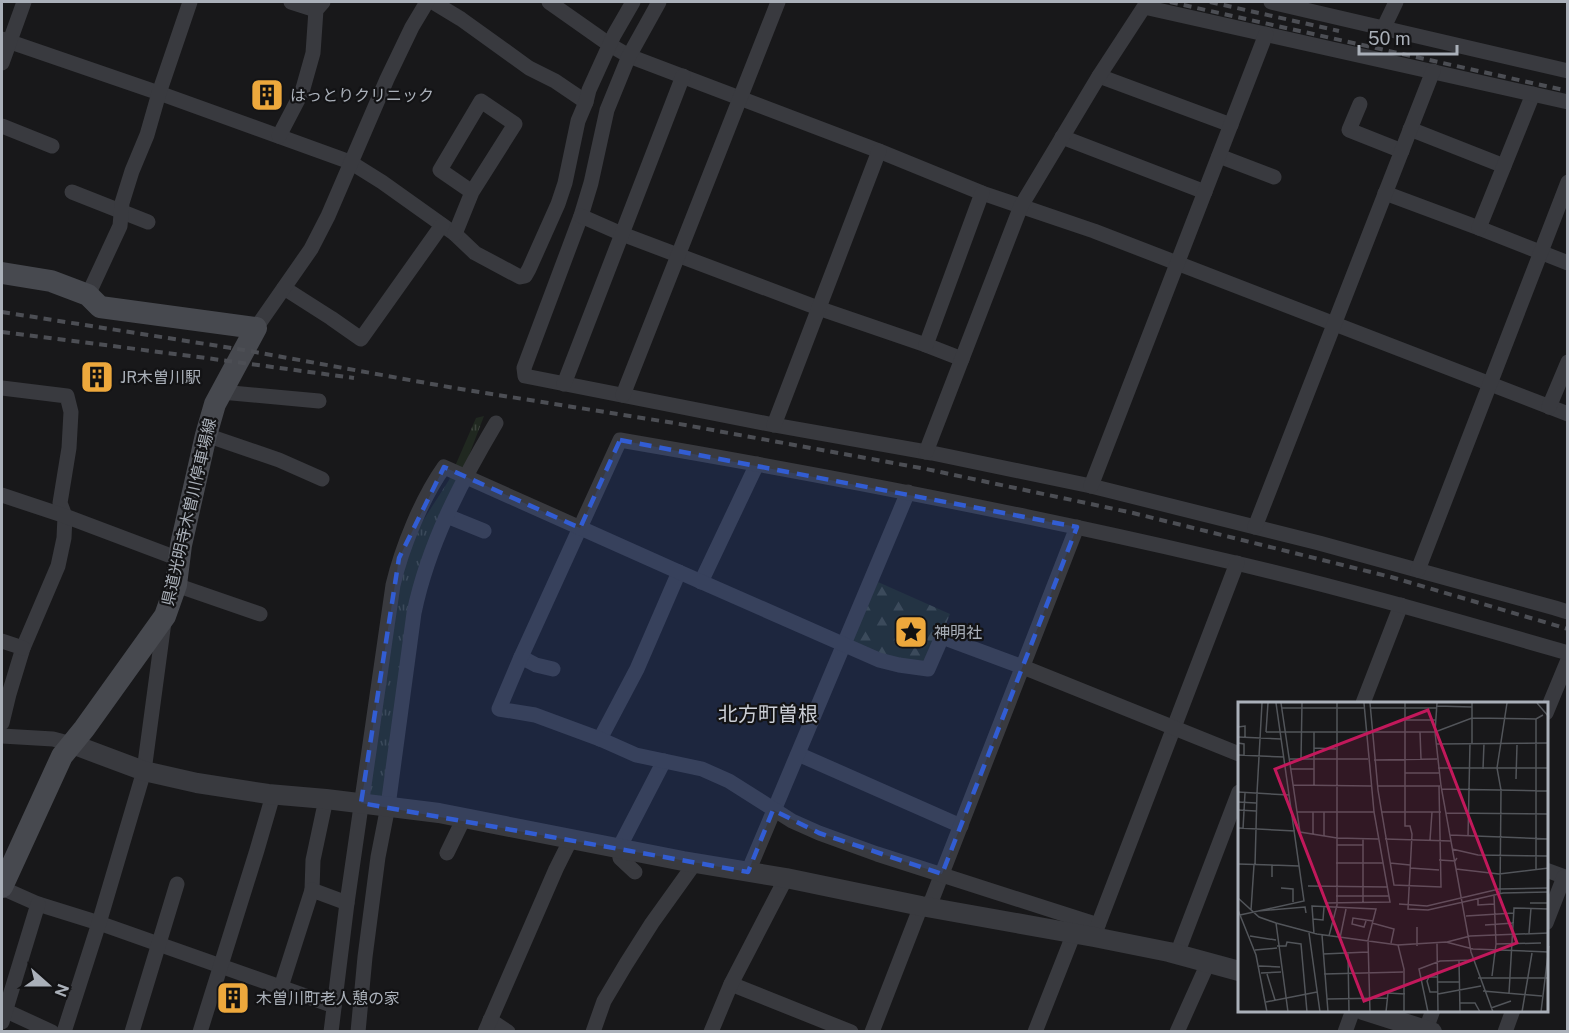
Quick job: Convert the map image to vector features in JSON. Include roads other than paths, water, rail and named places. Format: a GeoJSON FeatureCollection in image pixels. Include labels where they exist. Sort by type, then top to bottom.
{"type":"FeatureCollection","features":[{"type":"Feature","properties":{"kind":"main road"},"geometry":{"type":"LineString","coordinates":[[2,273],[51,281],[88,295],[100,307],[256,328]]}},
{"type":"Feature","properties":{"kind":"main road","name":"県道光明寺木曽川停車場線"},"geometry":{"type":"LineString","coordinates":[[2,887],[62,756],[165,616],[176,585],[179,559],[215,404],[256,328]]}},
{"type":"Feature","properties":{"kind":"street"},"geometry":{"type":"LineString","coordinates":[[2,63],[5,41],[24,2]]}},
{"type":"Feature","properties":{"kind":"street"},"geometry":{"type":"LineString","coordinates":[[88,295],[120,226],[122,203],[132,171],[147,135],[190,2]]}},
{"type":"Feature","properties":{"kind":"street"},"geometry":{"type":"LineString","coordinates":[[279,136],[302,92],[313,53],[320,6],[291,2]]}},
{"type":"Feature","properties":{"kind":"street"},"geometry":{"type":"LineString","coordinates":[[256,328],[311,249],[328,216],[387,79],[427,2]]}},
{"type":"Feature","properties":{"kind":"street"},"geometry":{"type":"LineString","coordinates":[[433,2],[461,19],[529,68],[555,81],[586,102]]}},
{"type":"Feature","properties":{"kind":"street"},"geometry":{"type":"LineString","coordinates":[[549,2],[629,56],[879,151],[981,193],[1094,231],[1568,414]]}},
{"type":"Feature","properties":{"kind":"street"},"geometry":{"type":"LineString","coordinates":[[5,41],[159,93],[350,162],[448,229],[475,253],[520,277],[525,276],[529,269],[561,194],[578,121],[589,90],[633,2]]}},
{"type":"Feature","properties":{"kind":"street"},"geometry":{"type":"LineString","coordinates":[[659,2],[629,56],[607,110],[591,183],[581,216],[524,368],[525,376],[926,452],[1091,486],[1255,526],[1568,612]]}},
{"type":"Feature","properties":{"kind":"street"},"geometry":{"type":"LineString","coordinates":[[623,395],[778,2]]}},
{"type":"Feature","properties":{"kind":"street"},"geometry":{"type":"LineString","coordinates":[[1271,2],[1568,71]]}},
{"type":"Feature","properties":{"kind":"street"},"geometry":{"type":"LineString","coordinates":[[1384,27],[1396,2]]}},
{"type":"Feature","properties":{"kind":"street"},"geometry":{"type":"LineString","coordinates":[[926,452],[1021,206],[1099,76],[1144,7],[1568,102]]}},
{"type":"Feature","properties":{"kind":"street"},"geometry":{"type":"LineString","coordinates":[[1091,486],[1266,34]]}},
{"type":"Feature","properties":{"kind":"street"},"geometry":{"type":"LineString","coordinates":[[1255,526],[1433,71]]}},
{"type":"Feature","properties":{"kind":"street"},"geometry":{"type":"LineString","coordinates":[[564,384],[683,76]]}},
{"type":"Feature","properties":{"kind":"street"},"geometry":{"type":"LineString","coordinates":[[1099,76],[1231,125]]}},
{"type":"Feature","properties":{"kind":"street"},"geometry":{"type":"LineString","coordinates":[[1479,228],[1533,94]]}},
{"type":"Feature","properties":{"kind":"street"},"geometry":{"type":"LineString","coordinates":[[284,288],[361,339],[448,229],[472,192],[514,124],[481,101],[440,170],[472,192]]}},
{"type":"Feature","properties":{"kind":"street"},"geometry":{"type":"LineString","coordinates":[[1360,104],[1349,130],[1402,151]]}},
{"type":"Feature","properties":{"kind":"street"},"geometry":{"type":"LineString","coordinates":[[2,126],[52,146]]}},
{"type":"Feature","properties":{"kind":"street"},"geometry":{"type":"LineString","coordinates":[[1410,129],[1504,166]]}},
{"type":"Feature","properties":{"kind":"street"},"geometry":{"type":"LineString","coordinates":[[1062,137],[1205,192]]}},
{"type":"Feature","properties":{"kind":"street"},"geometry":{"type":"LineString","coordinates":[[774,425],[879,151]]}},
{"type":"Feature","properties":{"kind":"street"},"geometry":{"type":"LineString","coordinates":[[1219,156],[1274,177]]}},
{"type":"Feature","properties":{"kind":"street"},"geometry":{"type":"LineString","coordinates":[[1418,570],[1568,182]]}},
{"type":"Feature","properties":{"kind":"street"},"geometry":{"type":"LineString","coordinates":[[72,192],[148,222]]}},
{"type":"Feature","properties":{"kind":"street"},"geometry":{"type":"LineString","coordinates":[[926,345],[981,193]]}},
{"type":"Feature","properties":{"kind":"street"},"geometry":{"type":"LineString","coordinates":[[1386,193],[1568,264]]}},
{"type":"Feature","properties":{"kind":"street"},"geometry":{"type":"LineString","coordinates":[[581,216],[622,234],[818,308],[962,359]]}},
{"type":"Feature","properties":{"kind":"street"},"geometry":{"type":"LineString","coordinates":[[1549,407],[1568,362]]}},
{"type":"Feature","properties":{"kind":"street"},"geometry":{"type":"LineString","coordinates":[[2,388],[67,396],[71,412],[69,448],[60,503],[65,516],[64,538],[58,566],[23,648],[2,723]]}},
{"type":"Feature","properties":{"kind":"street"},"geometry":{"type":"LineString","coordinates":[[221,392],[319,401]]}},
{"type":"Feature","properties":{"kind":"street"},"geometry":{"type":"LineString","coordinates":[[358,1032],[378,857],[388,806],[414,613],[420,584],[447,516],[466,476],[496,423]]}},
{"type":"Feature","properties":{"kind":"street"},"geometry":{"type":"LineString","coordinates":[[206,435],[279,459],[322,479]]}},
{"type":"Feature","properties":{"kind":"street"},"geometry":{"type":"LineString","coordinates":[[1089,932],[942,874],[877,854],[792,821],[729,781],[702,769],[636,755],[600,739],[536,716],[499,709],[620,440],[908,492],[1238,563],[1401,605],[1568,653]]}},
{"type":"Feature","properties":{"kind":"street"},"geometry":{"type":"LineString","coordinates":[[700,582],[757,464]]}},
{"type":"Feature","properties":{"kind":"street"},"geometry":{"type":"LineString","coordinates":[[331,1032],[347,903],[393,585],[399,558],[423,504],[444,467],[879,660],[928,669],[942,637],[1238,754]]}},
{"type":"Feature","properties":{"kind":"street"},"geometry":{"type":"LineString","coordinates":[[748,872],[908,492]]}},
{"type":"Feature","properties":{"kind":"street"},"geometry":{"type":"LineString","coordinates":[[2,495],[179,559]]}},
{"type":"Feature","properties":{"kind":"street"},"geometry":{"type":"LineString","coordinates":[[447,516],[484,531]]}},
{"type":"Feature","properties":{"kind":"street"},"geometry":{"type":"LineString","coordinates":[[872,1032],[925,907],[942,874],[1077,527]]}},
{"type":"Feature","properties":{"kind":"street"},"geometry":{"type":"LineString","coordinates":[[1035,1032],[1089,932],[1238,563]]}},
{"type":"Feature","properties":{"kind":"street"},"geometry":{"type":"LineString","coordinates":[[600,739],[637,669],[679,572]]}},
{"type":"Feature","properties":{"kind":"street"},"geometry":{"type":"LineString","coordinates":[[176,585],[260,614]]}},
{"type":"Feature","properties":{"kind":"street"},"geometry":{"type":"LineString","coordinates":[[1363,702],[1401,605]]}},
{"type":"Feature","properties":{"kind":"street"},"geometry":{"type":"LineString","coordinates":[[64,1032],[144,771],[165,616]]}},
{"type":"Feature","properties":{"kind":"street"},"geometry":{"type":"LineString","coordinates":[[2,640],[23,648]]}},
{"type":"Feature","properties":{"kind":"street"},"geometry":{"type":"LineString","coordinates":[[521,657],[536,665],[553,669]]}},
{"type":"Feature","properties":{"kind":"street"},"geometry":{"type":"LineString","coordinates":[[1548,708],[1568,660]]}},
{"type":"Feature","properties":{"kind":"street"},"geometry":{"type":"LineString","coordinates":[[2,736],[53,739],[144,771],[197,783],[273,795],[388,806],[464,818],[695,863],[786,878],[925,907],[1089,932],[1238,971]]}},
{"type":"Feature","properties":{"kind":"street"},"geometry":{"type":"LineString","coordinates":[[798,754],[961,825]]}},
{"type":"Feature","properties":{"kind":"street"},"geometry":{"type":"LineString","coordinates":[[635,872],[620,858],[619,848],[664,761]]}},
{"type":"Feature","properties":{"kind":"street"},"geometry":{"type":"LineString","coordinates":[[200,1032],[273,795]]}},
{"type":"Feature","properties":{"kind":"street"},"geometry":{"type":"LineString","coordinates":[[1177,954],[1238,795]]}},
{"type":"Feature","properties":{"kind":"street"},"geometry":{"type":"LineString","coordinates":[[281,987],[312,890],[313,860],[326,799]]}},
{"type":"Feature","properties":{"kind":"street"},"geometry":{"type":"LineString","coordinates":[[447,853],[464,818]]}},
{"type":"Feature","properties":{"kind":"street"},"geometry":{"type":"LineString","coordinates":[[508,1032],[487,1026],[571,839]]}},
{"type":"Feature","properties":{"kind":"street"},"geometry":{"type":"LineString","coordinates":[[592,1032],[604,1001],[626,964],[695,863]]}},
{"type":"Feature","properties":{"kind":"street"},"geometry":{"type":"LineString","coordinates":[[1548,871],[1566,878],[1548,918]]}},
{"type":"Feature","properties":{"kind":"street"},"geometry":{"type":"LineString","coordinates":[[711,1032],[731,984],[786,878]]}},
{"type":"Feature","properties":{"kind":"street"},"geometry":{"type":"LineString","coordinates":[[132,1032],[177,884]]}},
{"type":"Feature","properties":{"kind":"street"},"geometry":{"type":"LineString","coordinates":[[2,887],[38,904],[99,923],[334,1006]]}},
{"type":"Feature","properties":{"kind":"street"},"geometry":{"type":"LineString","coordinates":[[312,890],[347,903]]}},
{"type":"Feature","properties":{"kind":"street"},"geometry":{"type":"LineString","coordinates":[[38,904],[3,1014],[52,1032]]}},
{"type":"Feature","properties":{"kind":"street"},"geometry":{"type":"LineString","coordinates":[[1177,1032],[1208,963]]}},
{"type":"Feature","properties":{"kind":"street"},"geometry":{"type":"LineString","coordinates":[[731,984],[851,1032]]}},
{"type":"Feature","properties":{"kind":"street"},"geometry":{"type":"LineString","coordinates":[[1345,1032],[1353,1012]]}},
{"type":"Feature","properties":{"kind":"street"},"geometry":{"type":"LineString","coordinates":[[1367,1012],[1429,1026]]}},
{"type":"Feature","properties":{"kind":"street"},"geometry":{"type":"LineString","coordinates":[[1505,1032],[1513,1012]]}},
{"type":"Feature","properties":{"kind":"railway"},"geometry":{"type":"LineString","coordinates":[[1170,2],[1568,91]]}},
{"type":"Feature","properties":{"kind":"railway"},"geometry":{"type":"LineString","coordinates":[[1210,2],[1339,31]]}},
{"type":"Feature","properties":{"kind":"railway"},"geometry":{"type":"LineString","coordinates":[[2,312],[244,350],[454,388],[674,423],[926,469],[1133,513],[1391,577],[1568,629]]}},
{"type":"Feature","properties":{"kind":"railway"},"geometry":{"type":"LineString","coordinates":[[2,332],[354,378]]}},
{"type":"Feature","properties":{"kind":"place","name":"はっとりクリニック"},"geometry":{"type":"Point","coordinates":[267,95]}},
{"type":"Feature","properties":{"kind":"place","name":"JR木曽川駅"},"geometry":{"type":"Point","coordinates":[97,377]}},
{"type":"Feature","properties":{"kind":"place","name":"神明社"},"geometry":{"type":"Point","coordinates":[911,632]}},
{"type":"Feature","properties":{"kind":"place","name":"木曽川町老人憩の家"},"geometry":{"type":"Point","coordinates":[233,998]}},
{"type":"Feature","properties":{"kind":"district","name":"北方町曽根"},"geometry":{"type":"Point","coordinates":[768,714]}}]}
